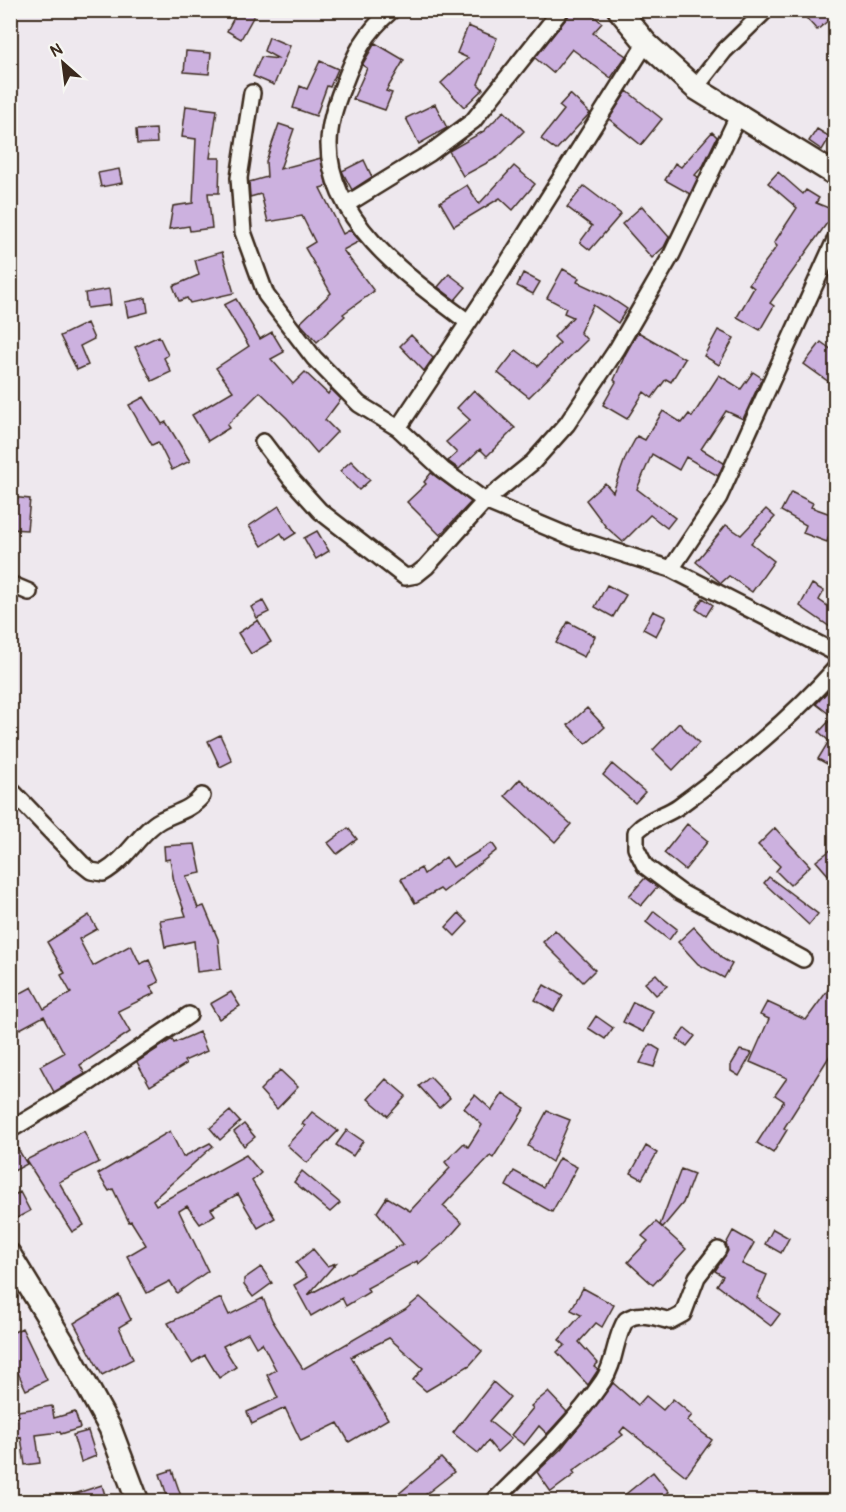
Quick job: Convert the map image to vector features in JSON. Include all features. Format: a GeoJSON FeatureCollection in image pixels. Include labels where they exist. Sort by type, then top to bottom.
{"type":"FeatureCollection","features":[{"type":"Feature","properties":{"kind":"street"},"geometry":{"type":"LineString","coordinates":[[392,10],[357,48],[336,103],[329,143],[333,171],[347,204],[365,231],[400,271],[468,322]]}},
{"type":"Feature","properties":{"kind":"street"},"geometry":{"type":"LineString","coordinates":[[347,204],[430,153],[473,121],[561,10]]}},
{"type":"Feature","properties":{"kind":"street"},"geometry":{"type":"LineString","coordinates":[[619,10],[646,43],[695,88],[836,175]]}},
{"type":"Feature","properties":{"kind":"street"},"geometry":{"type":"LineString","coordinates":[[695,88],[724,51],[766,10]]}},
{"type":"Feature","properties":{"kind":"street"},"geometry":{"type":"LineString","coordinates":[[398,428],[496,281],[646,43]]}},
{"type":"Feature","properties":{"kind":"street"},"geometry":{"type":"LineString","coordinates":[[252,93],[239,178],[243,232],[266,296],[314,358],[359,405],[398,428],[443,470],[485,501],[573,538],[671,569],[836,653]]}},
{"type":"Feature","properties":{"kind":"street"},"geometry":{"type":"LineString","coordinates":[[263,442],[291,479],[320,511],[405,577],[416,575],[426,567],[485,501],[533,462],[567,424],[617,349],[672,254],[738,116]]}},
{"type":"Feature","properties":{"kind":"street"},"geometry":{"type":"LineString","coordinates":[[671,569],[719,497],[836,238]]}},
{"type":"Feature","properties":{"kind":"street"},"geometry":{"type":"LineString","coordinates":[[10,584],[29,592]]}},
{"type":"Feature","properties":{"kind":"street"},"geometry":{"type":"LineString","coordinates":[[803,958],[680,892],[645,866],[636,848],[636,832],[645,822],[677,808],[754,747],[806,702],[836,668]]}},
{"type":"Feature","properties":{"kind":"street"},"geometry":{"type":"LineString","coordinates":[[10,789],[20,796],[81,862],[92,871],[103,873],[118,865],[160,821],[190,806],[202,796]]}},
{"type":"Feature","properties":{"kind":"street"},"geometry":{"type":"LineString","coordinates":[[10,1130],[90,1082],[189,1015]]}},
{"type":"Feature","properties":{"kind":"street"},"geometry":{"type":"LineString","coordinates":[[493,1502],[558,1435],[603,1381],[613,1362],[626,1320],[632,1316],[647,1315],[670,1320],[682,1314],[697,1277],[718,1250]]}},
{"type":"Feature","properties":{"kind":"street"},"geometry":{"type":"LineString","coordinates":[[10,1255],[63,1342],[110,1428],[138,1502]]}},
{"type":"Feature","properties":{"kind":"building"},"geometry":{"type":"Polygon","coordinates":[[[238,10],[257,10],[241,39],[227,31],[238,10]]]}},
{"type":"Feature","properties":{"kind":"building"},"geometry":{"type":"Polygon","coordinates":[[[573,10],[587,10],[602,23],[593,33],[626,56],[611,78],[572,49],[553,73],[535,58],[573,10]]]}},
{"type":"Feature","properties":{"kind":"building"},"geometry":{"type":"Polygon","coordinates":[[[799,10],[836,10],[836,14],[817,30],[799,10]]]}},
{"type":"Feature","properties":{"kind":"building"},"geometry":{"type":"Polygon","coordinates":[[[468,26],[497,38],[478,84],[483,89],[464,107],[441,83],[468,58],[457,53],[468,26]]]}},
{"type":"Feature","properties":{"kind":"building"},"geometry":{"type":"Polygon","coordinates":[[[269,37],[290,46],[274,85],[253,76],[261,57],[279,59],[264,51],[269,37]]]}},
{"type":"Feature","properties":{"kind":"building"},"geometry":{"type":"Polygon","coordinates":[[[375,43],[404,60],[386,91],[392,93],[385,110],[353,99],[367,68],[362,65],[375,43]]]}},
{"type":"Feature","properties":{"kind":"building"},"geometry":{"type":"Polygon","coordinates":[[[186,51],[211,53],[209,74],[184,72],[186,51]]]}},
{"type":"Feature","properties":{"kind":"building"},"geometry":{"type":"Polygon","coordinates":[[[320,61],[338,69],[330,87],[327,86],[316,116],[293,108],[300,86],[307,89],[320,61]]]}},
{"type":"Feature","properties":{"kind":"building"},"geometry":{"type":"Polygon","coordinates":[[[627,91],[662,119],[641,145],[609,119],[627,91]]]}},
{"type":"Feature","properties":{"kind":"building"},"geometry":{"type":"Polygon","coordinates":[[[570,94],[590,113],[556,150],[541,139],[564,110],[559,106],[570,94]]]}},
{"type":"Feature","properties":{"kind":"building"},"geometry":{"type":"Polygon","coordinates":[[[435,104],[447,128],[419,144],[406,118],[435,104]]]}},
{"type":"Feature","properties":{"kind":"building"},"geometry":{"type":"Polygon","coordinates":[[[186,106],[217,110],[210,158],[220,158],[219,193],[208,193],[212,228],[190,231],[189,226],[169,229],[173,206],[193,203],[196,139],[182,137],[186,106]]]}},
{"type":"Feature","properties":{"kind":"building"},"geometry":{"type":"Polygon","coordinates":[[[504,111],[524,131],[498,157],[463,176],[449,151],[484,131],[504,111]]]}},
{"type":"Feature","properties":{"kind":"building"},"geometry":{"type":"Polygon","coordinates":[[[279,124],[294,129],[280,169],[321,158],[327,186],[320,188],[343,234],[350,230],[360,241],[343,250],[374,291],[343,314],[345,316],[317,342],[300,323],[331,293],[305,248],[315,242],[302,216],[268,222],[261,194],[250,197],[249,182],[267,177],[266,161],[279,124]]]}},
{"type":"Feature","properties":{"kind":"building"},"geometry":{"type":"Polygon","coordinates":[[[156,129],[157,143],[137,144],[136,130],[156,129]]]}},
{"type":"Feature","properties":{"kind":"building"},"geometry":{"type":"Polygon","coordinates":[[[817,129],[830,137],[822,150],[809,141],[817,129]]]}},
{"type":"Feature","properties":{"kind":"building"},"geometry":{"type":"Polygon","coordinates":[[[712,132],[717,137],[703,166],[695,175],[698,177],[690,194],[665,180],[675,163],[681,167],[712,132]]]}},
{"type":"Feature","properties":{"kind":"building"},"geometry":{"type":"Polygon","coordinates":[[[364,160],[372,177],[352,190],[342,171],[364,160]]]}},
{"type":"Feature","properties":{"kind":"building"},"geometry":{"type":"Polygon","coordinates":[[[514,166],[535,184],[513,210],[500,198],[454,226],[440,202],[467,185],[479,204],[514,166]]]}},
{"type":"Feature","properties":{"kind":"building"},"geometry":{"type":"Polygon","coordinates":[[[119,169],[122,183],[101,187],[98,173],[119,169]]]}},
{"type":"Feature","properties":{"kind":"building"},"geometry":{"type":"Polygon","coordinates":[[[778,172],[803,194],[806,190],[819,198],[816,203],[836,211],[836,227],[827,223],[770,303],[774,306],[760,330],[737,317],[754,288],[749,284],[777,246],[774,243],[797,208],[768,183],[778,172]]]}},
{"type":"Feature","properties":{"kind":"building"},"geometry":{"type":"Polygon","coordinates":[[[584,186],[621,214],[590,250],[580,242],[592,226],[567,207],[584,186]]]}},
{"type":"Feature","properties":{"kind":"building"},"geometry":{"type":"Polygon","coordinates":[[[642,206],[669,237],[664,247],[652,258],[622,224],[642,206]]]}},
{"type":"Feature","properties":{"kind":"building"},"geometry":{"type":"Polygon","coordinates":[[[222,252],[234,293],[190,303],[187,298],[179,301],[173,286],[199,275],[195,260],[222,252]]]}},
{"type":"Feature","properties":{"kind":"building"},"geometry":{"type":"Polygon","coordinates":[[[563,269],[579,278],[577,282],[609,297],[627,309],[618,323],[593,305],[580,332],[587,340],[529,397],[498,373],[516,350],[538,366],[560,343],[554,337],[573,317],[564,313],[566,308],[547,298],[563,269]]]}},
{"type":"Feature","properties":{"kind":"building"},"geometry":{"type":"Polygon","coordinates":[[[523,273],[540,282],[533,294],[517,286],[523,273]]]}},
{"type":"Feature","properties":{"kind":"building"},"geometry":{"type":"Polygon","coordinates":[[[449,274],[466,287],[455,300],[438,287],[449,274]]]}},
{"type":"Feature","properties":{"kind":"building"},"geometry":{"type":"Polygon","coordinates":[[[109,289],[111,305],[87,308],[85,293],[109,289]]]}},
{"type":"Feature","properties":{"kind":"building"},"geometry":{"type":"Polygon","coordinates":[[[146,298],[148,312],[128,317],[125,302],[146,298]]]}},
{"type":"Feature","properties":{"kind":"building"},"geometry":{"type":"Polygon","coordinates":[[[236,299],[260,339],[272,332],[284,352],[271,359],[293,384],[305,372],[328,394],[331,389],[341,399],[325,420],[337,432],[317,453],[287,418],[260,392],[227,425],[229,428],[208,441],[192,415],[233,391],[216,368],[249,346],[224,305],[236,299]]]}},
{"type":"Feature","properties":{"kind":"building"},"geometry":{"type":"Polygon","coordinates":[[[87,323],[94,339],[80,346],[88,365],[77,370],[60,336],[87,323]]]}},
{"type":"Feature","properties":{"kind":"building"},"geometry":{"type":"Polygon","coordinates":[[[718,330],[734,338],[719,365],[704,356],[718,330]]]}},
{"type":"Feature","properties":{"kind":"building"},"geometry":{"type":"Polygon","coordinates":[[[638,332],[685,359],[671,382],[666,379],[652,398],[644,392],[627,419],[603,405],[638,332]]]}},
{"type":"Feature","properties":{"kind":"building"},"geometry":{"type":"Polygon","coordinates":[[[411,335],[433,358],[424,371],[400,346],[411,335]]]}},
{"type":"Feature","properties":{"kind":"building"},"geometry":{"type":"Polygon","coordinates":[[[159,336],[168,355],[164,358],[171,372],[152,381],[135,347],[159,336]]]}},
{"type":"Feature","properties":{"kind":"building"},"geometry":{"type":"Polygon","coordinates":[[[821,342],[836,353],[836,387],[804,364],[821,342]]]}},
{"type":"Feature","properties":{"kind":"building"},"geometry":{"type":"Polygon","coordinates":[[[753,372],[762,378],[743,419],[726,411],[701,449],[724,463],[718,476],[686,457],[679,470],[652,454],[637,489],[675,518],[667,528],[650,515],[623,542],[606,527],[586,500],[605,483],[613,492],[626,456],[637,436],[645,440],[663,411],[682,423],[689,414],[692,417],[719,375],[741,389],[753,372]]]}},
{"type":"Feature","properties":{"kind":"building"},"geometry":{"type":"Polygon","coordinates":[[[474,390],[515,428],[487,456],[480,449],[459,469],[448,461],[457,453],[446,442],[470,420],[457,408],[474,390]]]}},
{"type":"Feature","properties":{"kind":"building"},"geometry":{"type":"Polygon","coordinates":[[[144,397],[162,424],[166,422],[190,461],[172,470],[158,442],[152,445],[129,405],[144,397]]]}},
{"type":"Feature","properties":{"kind":"building"},"geometry":{"type":"Polygon","coordinates":[[[351,461],[370,480],[359,490],[340,471],[351,461]]]}},
{"type":"Feature","properties":{"kind":"building"},"geometry":{"type":"Polygon","coordinates":[[[431,473],[471,502],[440,535],[407,502],[426,484],[424,482],[431,473]]]}},
{"type":"Feature","properties":{"kind":"building"},"geometry":{"type":"Polygon","coordinates":[[[791,492],[813,503],[811,507],[836,516],[827,542],[803,533],[806,525],[781,511],[791,492]]]}},
{"type":"Feature","properties":{"kind":"building"},"geometry":{"type":"Polygon","coordinates":[[[11,497],[30,499],[27,530],[10,529],[11,497]]]}},
{"type":"Feature","properties":{"kind":"building"},"geometry":{"type":"Polygon","coordinates":[[[279,506],[296,533],[285,540],[281,533],[262,546],[249,526],[279,506]]]}},
{"type":"Feature","properties":{"kind":"building"},"geometry":{"type":"Polygon","coordinates":[[[766,509],[775,517],[751,543],[774,561],[752,592],[729,576],[721,583],[696,562],[726,525],[741,535],[766,509]]]}},
{"type":"Feature","properties":{"kind":"building"},"geometry":{"type":"Polygon","coordinates":[[[317,531],[329,551],[316,559],[304,538],[317,531]]]}},
{"type":"Feature","properties":{"kind":"building"},"geometry":{"type":"Polygon","coordinates":[[[812,584],[824,591],[819,600],[836,612],[836,631],[800,606],[812,584]]]}},
{"type":"Feature","properties":{"kind":"building"},"geometry":{"type":"Polygon","coordinates":[[[607,585],[626,595],[613,617],[595,607],[607,585]]]}},
{"type":"Feature","properties":{"kind":"building"},"geometry":{"type":"Polygon","coordinates":[[[703,598],[713,605],[706,616],[696,609],[703,598]]]}},
{"type":"Feature","properties":{"kind":"building"},"geometry":{"type":"Polygon","coordinates":[[[263,601],[269,612],[257,618],[251,607],[263,601]]]}},
{"type":"Feature","properties":{"kind":"building"},"geometry":{"type":"Polygon","coordinates":[[[653,611],[666,617],[656,636],[643,629],[653,611]]]}},
{"type":"Feature","properties":{"kind":"building"},"geometry":{"type":"Polygon","coordinates":[[[258,620],[271,642],[251,654],[238,633],[258,620]]]}},
{"type":"Feature","properties":{"kind":"building"},"geometry":{"type":"Polygon","coordinates":[[[568,622],[595,636],[584,657],[556,643],[568,622]]]}},
{"type":"Feature","properties":{"kind":"building"},"geometry":{"type":"Polygon","coordinates":[[[836,683],[836,769],[818,759],[829,741],[819,732],[833,717],[816,704],[836,683]]]}},
{"type":"Feature","properties":{"kind":"building"},"geometry":{"type":"Polygon","coordinates":[[[587,708],[605,727],[586,744],[568,725],[587,708]]]}},
{"type":"Feature","properties":{"kind":"building"},"geometry":{"type":"Polygon","coordinates":[[[679,723],[699,743],[673,770],[653,750],[679,723]]]}},
{"type":"Feature","properties":{"kind":"building"},"geometry":{"type":"Polygon","coordinates":[[[220,735],[232,761],[220,767],[208,741],[220,735]]]}},
{"type":"Feature","properties":{"kind":"building"},"geometry":{"type":"Polygon","coordinates":[[[612,764],[645,792],[635,803],[603,775],[612,764]]]}},
{"type":"Feature","properties":{"kind":"building"},"geometry":{"type":"Polygon","coordinates":[[[520,779],[571,824],[555,842],[505,796],[520,779]]]}},
{"type":"Feature","properties":{"kind":"building"},"geometry":{"type":"Polygon","coordinates":[[[687,824],[708,841],[685,870],[664,853],[687,824]]]}},
{"type":"Feature","properties":{"kind":"building"},"geometry":{"type":"Polygon","coordinates":[[[348,828],[357,839],[337,854],[328,843],[348,828]]]}},
{"type":"Feature","properties":{"kind":"building"},"geometry":{"type":"Polygon","coordinates":[[[775,828],[810,866],[790,885],[776,871],[780,866],[758,845],[775,828]]]}},
{"type":"Feature","properties":{"kind":"building"},"geometry":{"type":"Polygon","coordinates":[[[492,843],[497,850],[443,892],[440,889],[415,903],[401,879],[421,868],[424,874],[446,857],[453,867],[492,843]]]}},
{"type":"Feature","properties":{"kind":"building"},"geometry":{"type":"Polygon","coordinates":[[[195,844],[201,873],[186,876],[198,908],[204,906],[218,939],[221,969],[197,972],[194,941],[165,947],[160,920],[186,916],[174,882],[170,859],[165,860],[164,846],[195,844]]]}},
{"type":"Feature","properties":{"kind":"building"},"geometry":{"type":"Polygon","coordinates":[[[836,846],[836,884],[816,861],[836,846]]]}},
{"type":"Feature","properties":{"kind":"building"},"geometry":{"type":"Polygon","coordinates":[[[769,877],[818,914],[809,925],[764,883],[769,877]]]}},
{"type":"Feature","properties":{"kind":"building"},"geometry":{"type":"Polygon","coordinates":[[[645,878],[657,887],[641,906],[629,896],[645,878]]]}},
{"type":"Feature","properties":{"kind":"building"},"geometry":{"type":"Polygon","coordinates":[[[654,911],[677,929],[669,940],[646,922],[654,911]]]}},
{"type":"Feature","properties":{"kind":"building"},"geometry":{"type":"Polygon","coordinates":[[[459,913],[468,922],[455,936],[446,927],[459,913]]]}},
{"type":"Feature","properties":{"kind":"building"},"geometry":{"type":"Polygon","coordinates":[[[89,915],[97,929],[79,939],[93,966],[131,945],[140,964],[149,960],[159,982],[150,986],[155,993],[118,1011],[130,1032],[80,1065],[85,1074],[54,1092],[40,1066],[64,1053],[44,1016],[20,1029],[10,1013],[10,999],[32,987],[44,1009],[71,993],[61,975],[65,973],[47,942],[89,915]]]}},
{"type":"Feature","properties":{"kind":"building"},"geometry":{"type":"Polygon","coordinates":[[[694,927],[723,959],[732,964],[724,978],[698,964],[678,942],[694,927]]]}},
{"type":"Feature","properties":{"kind":"building"},"geometry":{"type":"Polygon","coordinates":[[[555,930],[595,970],[583,982],[543,942],[555,930]]]}},
{"type":"Feature","properties":{"kind":"building"},"geometry":{"type":"Polygon","coordinates":[[[656,974],[667,986],[656,995],[645,983],[656,974]]]}},
{"type":"Feature","properties":{"kind":"building"},"geometry":{"type":"Polygon","coordinates":[[[836,979],[836,1046],[784,1128],[787,1130],[773,1153],[757,1143],[784,1101],[775,1095],[787,1078],[750,1062],[769,1019],[760,1015],[767,1002],[806,1020],[836,979]]]}},
{"type":"Feature","properties":{"kind":"building"},"geometry":{"type":"Polygon","coordinates":[[[544,985],[563,996],[554,1011],[535,1000],[544,985]]]}},
{"type":"Feature","properties":{"kind":"building"},"geometry":{"type":"Polygon","coordinates":[[[231,992],[240,1006],[219,1019],[210,1004],[231,992]]]}},
{"type":"Feature","properties":{"kind":"building"},"geometry":{"type":"Polygon","coordinates":[[[633,1002],[653,1011],[643,1032],[623,1022],[633,1002]]]}},
{"type":"Feature","properties":{"kind":"building"},"geometry":{"type":"Polygon","coordinates":[[[596,1016],[613,1028],[605,1039],[588,1028],[596,1016]]]}},
{"type":"Feature","properties":{"kind":"building"},"geometry":{"type":"Polygon","coordinates":[[[685,1028],[695,1036],[687,1046],[677,1039],[685,1028]]]}},
{"type":"Feature","properties":{"kind":"building"},"geometry":{"type":"Polygon","coordinates":[[[199,1032],[207,1051],[184,1061],[186,1064],[150,1086],[137,1062],[172,1039],[174,1043],[199,1032]]]}},
{"type":"Feature","properties":{"kind":"building"},"geometry":{"type":"Polygon","coordinates":[[[650,1044],[660,1050],[654,1067],[640,1063],[650,1044]]]}},
{"type":"Feature","properties":{"kind":"building"},"geometry":{"type":"Polygon","coordinates":[[[740,1050],[752,1053],[739,1076],[731,1071],[731,1065],[740,1050]]]}},
{"type":"Feature","properties":{"kind":"building"},"geometry":{"type":"Polygon","coordinates":[[[280,1070],[298,1087],[277,1109],[260,1090],[280,1070]]]}},
{"type":"Feature","properties":{"kind":"building"},"geometry":{"type":"Polygon","coordinates":[[[430,1077],[450,1098],[439,1108],[419,1086],[430,1077]]]}},
{"type":"Feature","properties":{"kind":"building"},"geometry":{"type":"Polygon","coordinates":[[[386,1079],[406,1096],[388,1116],[368,1099],[386,1079]]]}},
{"type":"Feature","properties":{"kind":"building"},"geometry":{"type":"Polygon","coordinates":[[[503,1093],[525,1108],[493,1158],[490,1156],[443,1206],[462,1223],[447,1240],[418,1264],[417,1261],[367,1288],[369,1292],[346,1306],[342,1298],[311,1316],[294,1285],[307,1277],[296,1263],[313,1249],[327,1266],[336,1263],[308,1295],[403,1244],[377,1212],[387,1197],[410,1211],[450,1168],[445,1162],[464,1143],[468,1147],[482,1125],[464,1108],[475,1095],[492,1110],[503,1093]]]}},
{"type":"Feature","properties":{"kind":"building"},"geometry":{"type":"Polygon","coordinates":[[[230,1111],[240,1122],[220,1140],[210,1128],[230,1111]]]}},
{"type":"Feature","properties":{"kind":"building"},"geometry":{"type":"Polygon","coordinates":[[[547,1111],[570,1120],[552,1162],[528,1146],[547,1111]]]}},
{"type":"Feature","properties":{"kind":"building"},"geometry":{"type":"Polygon","coordinates":[[[312,1112],[338,1131],[307,1163],[287,1145],[305,1126],[302,1124],[312,1112]]]}},
{"type":"Feature","properties":{"kind":"building"},"geometry":{"type":"Polygon","coordinates":[[[244,1124],[255,1137],[244,1146],[234,1132],[244,1124]]]}},
{"type":"Feature","properties":{"kind":"building"},"geometry":{"type":"Polygon","coordinates":[[[347,1130],[363,1141],[353,1156],[336,1145],[347,1130]]]}},
{"type":"Feature","properties":{"kind":"building"},"geometry":{"type":"Polygon","coordinates":[[[84,1131],[99,1162],[59,1182],[84,1225],[72,1232],[26,1160],[84,1131]]]}},
{"type":"Feature","properties":{"kind":"building"},"geometry":{"type":"Polygon","coordinates":[[[170,1131],[183,1157],[210,1143],[213,1146],[153,1200],[156,1205],[246,1155],[261,1173],[252,1181],[275,1218],[258,1228],[238,1194],[211,1209],[215,1215],[200,1224],[187,1206],[179,1211],[208,1271],[177,1293],[170,1281],[147,1293],[127,1256],[146,1245],[131,1221],[129,1222],[113,1189],[109,1191],[98,1174],[170,1131]]]}},
{"type":"Feature","properties":{"kind":"building"},"geometry":{"type":"Polygon","coordinates":[[[12,1139],[27,1164],[10,1173],[10,1140],[12,1139]]]}},
{"type":"Feature","properties":{"kind":"building"},"geometry":{"type":"Polygon","coordinates":[[[646,1146],[657,1153],[642,1179],[631,1173],[646,1146]]]}},
{"type":"Feature","properties":{"kind":"building"},"geometry":{"type":"Polygon","coordinates":[[[559,1158],[577,1167],[552,1212],[506,1186],[514,1171],[543,1187],[559,1158]]]}},
{"type":"Feature","properties":{"kind":"building"},"geometry":{"type":"Polygon","coordinates":[[[681,1169],[694,1174],[683,1203],[663,1227],[660,1225],[681,1169]]]}},
{"type":"Feature","properties":{"kind":"building"},"geometry":{"type":"Polygon","coordinates":[[[302,1171],[340,1203],[330,1212],[294,1182],[302,1171]]]}},
{"type":"Feature","properties":{"kind":"building"},"geometry":{"type":"Polygon","coordinates":[[[20,1192],[30,1211],[15,1219],[10,1210],[10,1197],[20,1192]]]}},
{"type":"Feature","properties":{"kind":"building"},"geometry":{"type":"Polygon","coordinates":[[[656,1222],[686,1249],[653,1285],[628,1262],[648,1241],[642,1236],[656,1222]]]}},
{"type":"Feature","properties":{"kind":"building"},"geometry":{"type":"Polygon","coordinates":[[[773,1229],[789,1238],[781,1253],[765,1244],[773,1229]]]}},
{"type":"Feature","properties":{"kind":"building"},"geometry":{"type":"Polygon","coordinates":[[[733,1231],[754,1243],[742,1264],[767,1275],[757,1298],[780,1314],[771,1326],[717,1285],[723,1276],[715,1271],[728,1251],[726,1244],[733,1231]]]}},
{"type":"Feature","properties":{"kind":"building"},"geometry":{"type":"Polygon","coordinates":[[[261,1267],[272,1283],[253,1297],[244,1285],[244,1279],[261,1267]]]}},
{"type":"Feature","properties":{"kind":"building"},"geometry":{"type":"Polygon","coordinates":[[[583,1288],[614,1305],[602,1327],[596,1323],[579,1342],[598,1363],[594,1367],[598,1370],[588,1385],[557,1352],[565,1345],[559,1340],[581,1315],[571,1310],[583,1288]]]}},
{"type":"Feature","properties":{"kind":"building"},"geometry":{"type":"Polygon","coordinates":[[[119,1295],[131,1320],[119,1327],[133,1359],[102,1375],[74,1323],[119,1295]]]}},
{"type":"Feature","properties":{"kind":"building"},"geometry":{"type":"Polygon","coordinates":[[[420,1297],[482,1351],[470,1365],[426,1391],[413,1380],[423,1368],[389,1338],[351,1357],[388,1419],[349,1442],[338,1423],[301,1441],[285,1408],[252,1424],[247,1412],[278,1398],[267,1375],[276,1370],[262,1343],[256,1347],[248,1333],[223,1346],[236,1367],[219,1378],[205,1355],[192,1363],[168,1323],[221,1298],[229,1315],[263,1298],[272,1320],[303,1369],[405,1310],[420,1297]]]}},
{"type":"Feature","properties":{"kind":"building"},"geometry":{"type":"Polygon","coordinates":[[[22,1328],[47,1380],[26,1390],[18,1373],[10,1378],[10,1334],[22,1328]]]}},
{"type":"Feature","properties":{"kind":"building"},"geometry":{"type":"Polygon","coordinates":[[[493,1382],[510,1397],[489,1421],[511,1439],[497,1452],[488,1441],[478,1453],[453,1433],[493,1382]]]}},
{"type":"Feature","properties":{"kind":"building"},"geometry":{"type":"Polygon","coordinates":[[[613,1383],[638,1405],[646,1396],[663,1410],[673,1399],[692,1415],[687,1421],[712,1440],[686,1476],[624,1427],[620,1432],[623,1435],[573,1471],[575,1474],[551,1492],[537,1472],[561,1449],[613,1383]]]}},
{"type":"Feature","properties":{"kind":"building"},"geometry":{"type":"Polygon","coordinates":[[[548,1392],[567,1412],[547,1434],[539,1426],[524,1445],[511,1435],[533,1408],[531,1406],[548,1392]]]}},
{"type":"Feature","properties":{"kind":"building"},"geometry":{"type":"Polygon","coordinates":[[[52,1406],[54,1418],[75,1412],[80,1428],[61,1434],[60,1432],[36,1435],[40,1463],[25,1465],[21,1437],[10,1443],[10,1421],[18,1417],[18,1411],[52,1406]]]}},
{"type":"Feature","properties":{"kind":"building"},"geometry":{"type":"Polygon","coordinates":[[[88,1431],[96,1456],[81,1462],[73,1435],[88,1431]]]}},
{"type":"Feature","properties":{"kind":"building"},"geometry":{"type":"Polygon","coordinates":[[[441,1458],[454,1472],[416,1502],[389,1502],[441,1458]]]}},
{"type":"Feature","properties":{"kind":"building"},"geometry":{"type":"Polygon","coordinates":[[[172,1470],[183,1502],[169,1502],[160,1474],[172,1470]]]}},
{"type":"Feature","properties":{"kind":"building"},"geometry":{"type":"Polygon","coordinates":[[[653,1472],[669,1492],[657,1502],[616,1502],[653,1472]]]}},
{"type":"Feature","properties":{"kind":"building"},"geometry":{"type":"Polygon","coordinates":[[[102,1485],[107,1502],[60,1502],[59,1499],[102,1485]]]}}]}
